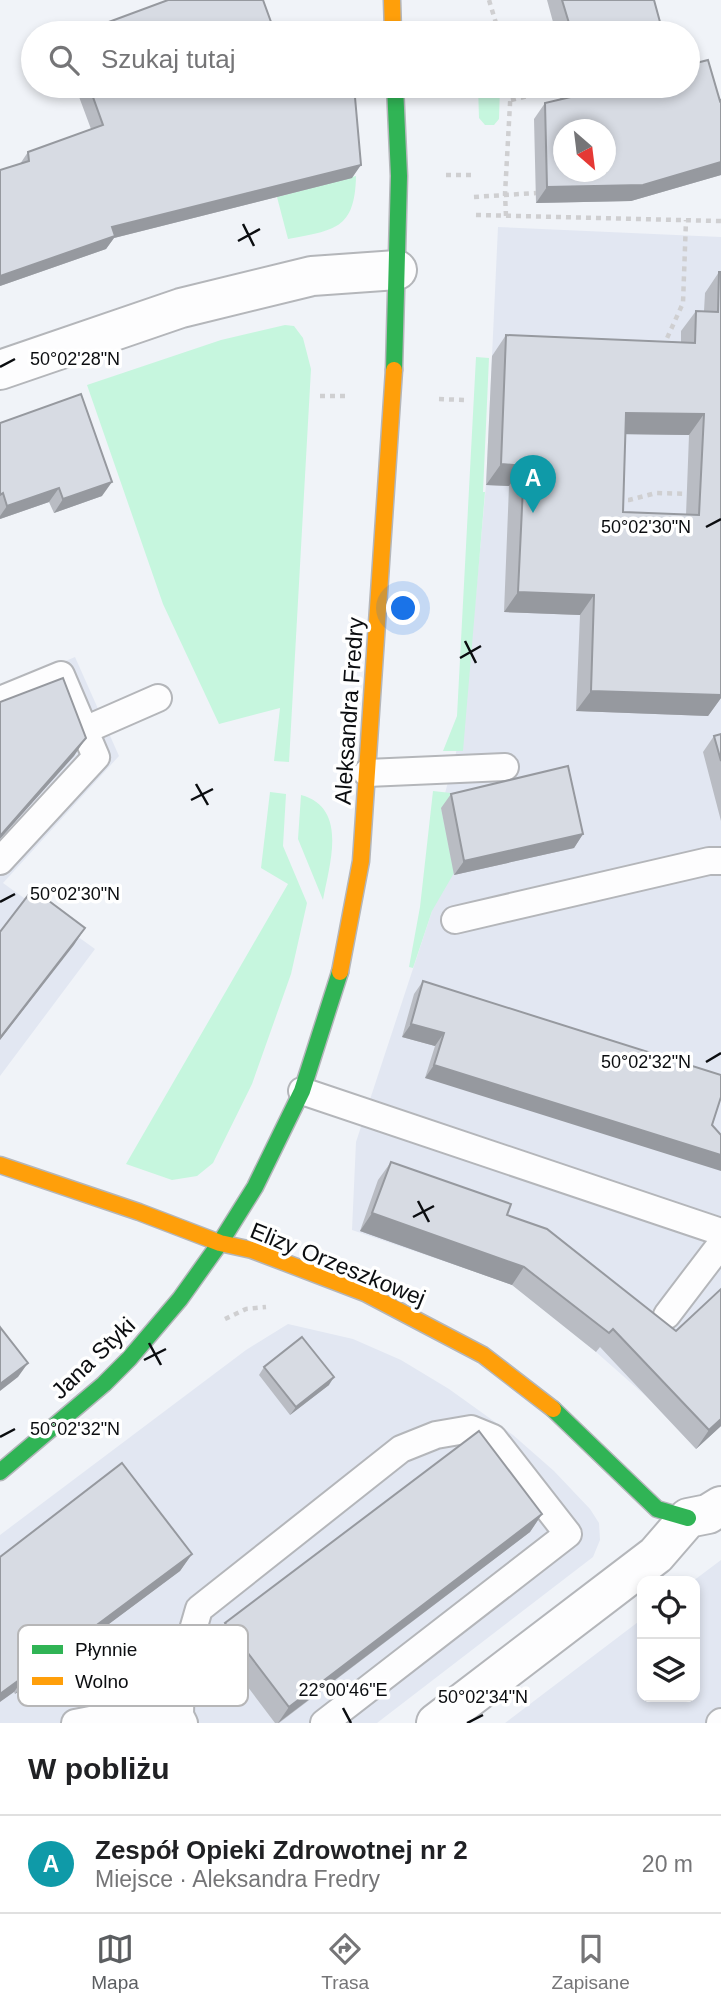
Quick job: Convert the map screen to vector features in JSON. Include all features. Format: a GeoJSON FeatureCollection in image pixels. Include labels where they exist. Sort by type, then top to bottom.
{"type":"FeatureCollection","features":[{"type":"Feature","properties":{"kind":"street"},"geometry":{"type":"LineString","coordinates":[[392,0],[393,21]]}},
{"type":"Feature","properties":{"kind":"street","name":"Aleksandra Fredry"},"geometry":{"type":"LineString","coordinates":[[180,1298],[220,1243],[255,1186],[302,1091],[339,977],[361,860],[393,398],[398,176],[395,98]]}},
{"type":"Feature","properties":{"kind":"street"},"geometry":{"type":"LineString","coordinates":[[0,370],[181,307],[312,276],[397,270]]}},
{"type":"Feature","properties":{"kind":"street","name":"Elizy Orzeszkowej"},"geometry":{"type":"LineString","coordinates":[[0,1166],[139,1212],[220,1243],[252,1251],[365,1293],[483,1355],[545,1401],[657,1509],[705,1512]]}},
{"type":"Feature","properties":{"kind":"street","name":"Jana Styki"},"geometry":{"type":"LineString","coordinates":[[0,1472],[104,1384],[154,1332],[180,1298]]}},
{"type":"Feature","properties":{"kind":"street"},"geometry":{"type":"LineString","coordinates":[[436,1723],[656,1555],[705,1512]]}},
{"type":"Feature","properties":{"kind":"lane"},"geometry":{"type":"LineString","coordinates":[[0,700],[61,675],[96,757],[0,860]]}},
{"type":"Feature","properties":{"kind":"lane"},"geometry":{"type":"LineString","coordinates":[[85,730],[158,698]]}},
{"type":"Feature","properties":{"kind":"lane"},"geometry":{"type":"LineString","coordinates":[[368,774],[505,767]]}},
{"type":"Feature","properties":{"kind":"lane"},"geometry":{"type":"LineString","coordinates":[[455,920],[695,864],[721,861]]}},
{"type":"Feature","properties":{"kind":"lane"},"geometry":{"type":"LineString","coordinates":[[302,1091],[721,1232]]}},
{"type":"Feature","properties":{"kind":"lane"},"geometry":{"type":"LineString","coordinates":[[667,1315],[721,1244]]}},
{"type":"Feature","properties":{"kind":"lane"},"geometry":{"type":"LineString","coordinates":[[194,1625],[199,1609],[401,1449],[436,1435],[471,1429],[493,1438],[568,1534],[324,1723]]}},
{"type":"Feature","properties":{"kind":"lane"},"geometry":{"type":"LineString","coordinates":[[75,1723],[111,1716],[182,1719]]}},
{"type":"Feature","properties":{"kind":"path"},"geometry":{"type":"LineString","coordinates":[[489,0],[495,21]]}},
{"type":"Feature","properties":{"kind":"path"},"geometry":{"type":"LineString","coordinates":[[506,216],[510,98]]}},
{"type":"Feature","properties":{"kind":"path"},"geometry":{"type":"LineString","coordinates":[[510,101],[522,98]]}},
{"type":"Feature","properties":{"kind":"path"},"geometry":{"type":"LineString","coordinates":[[474,197],[536,193]]}},
{"type":"Feature","properties":{"kind":"path"},"geometry":{"type":"LineString","coordinates":[[475,215],[721,220]]}},
{"type":"Feature","properties":{"kind":"path"},"geometry":{"type":"LineString","coordinates":[[660,354],[683,303],[686,220]]}},
{"type":"Feature","properties":{"kind":"path"},"geometry":{"type":"LineString","coordinates":[[616,500],[629,500],[656,493],[697,494]]}},
{"type":"Feature","properties":{"kind":"shaded area"},"geometry":{"type":"Polygon","coordinates":[[[498,227],[721,237],[721,1425],[696,1449],[648,1398],[511,1284],[352,1230],[356,1142],[432,911],[441,808],[464,723],[486,485],[498,227]]]}},
{"type":"Feature","properties":{"kind":"shaded area"},"geometry":{"type":"Polygon","coordinates":[[[75,657],[119,756],[3,883],[95,949],[0,1076],[0,689],[75,657]]]}},
{"type":"Feature","properties":{"kind":"shaded area"},"geometry":{"type":"Polygon","coordinates":[[[288,1324],[353,1339],[401,1360],[449,1389],[513,1435],[554,1471],[590,1509],[599,1523],[600,1540],[593,1557],[377,1723],[0,1723],[0,1535],[246,1350],[288,1324]]]}},
{"type":"Feature","properties":{"kind":"shaded area"},"geometry":{"type":"Polygon","coordinates":[[[721,1560],[721,1723],[505,1723],[637,1623],[637,1702],[700,1702],[700,1576],[721,1560]]]}},
{"type":"Feature","properties":{"kind":"green space"},"geometry":{"type":"Polygon","coordinates":[[[478,98],[500,98],[499,119],[494,125],[485,125],[479,118],[478,98]]]}},
{"type":"Feature","properties":{"kind":"green space"},"geometry":{"type":"Polygon","coordinates":[[[356,176],[351,207],[339,224],[318,233],[288,239],[277,197],[356,176]]]}},
{"type":"Feature","properties":{"kind":"green space"},"geometry":{"type":"Polygon","coordinates":[[[285,325],[294,326],[303,338],[311,369],[289,762],[274,761],[280,708],[219,724],[163,604],[87,385],[221,340],[285,325]]]}},
{"type":"Feature","properties":{"kind":"green space"},"geometry":{"type":"Polygon","coordinates":[[[476,357],[489,358],[485,492],[463,751],[443,751],[457,716],[476,357]]]}},
{"type":"Feature","properties":{"kind":"green space"},"geometry":{"type":"Polygon","coordinates":[[[433,791],[460,794],[441,808],[454,873],[432,911],[413,968],[409,967],[420,907],[433,791]]]}},
{"type":"Feature","properties":{"kind":"green space"},"geometry":{"type":"Polygon","coordinates":[[[270,792],[286,794],[283,846],[307,903],[291,974],[252,1084],[213,1163],[197,1176],[172,1180],[126,1164],[288,884],[261,868],[270,792]]]}},
{"type":"Feature","properties":{"kind":"green space"},"geometry":{"type":"Polygon","coordinates":[[[301,795],[316,802],[326,812],[331,825],[331,855],[323,900],[298,839],[301,795]]]}},
{"type":"Feature","properties":{"kind":"building"},"geometry":{"type":"Polygon","coordinates":[[[168,0],[263,0],[271,21],[111,21],[168,0]]]}},
{"type":"Feature","properties":{"kind":"building"},"geometry":{"type":"Polygon","coordinates":[[[562,0],[654,0],[660,21],[568,21],[562,0]]]}},
{"type":"Feature","properties":{"kind":"building"},"geometry":{"type":"Polygon","coordinates":[[[708,60],[721,100],[721,162],[643,185],[547,187],[545,103],[566,98],[700,98],[700,62],[708,60]]]}},
{"type":"Feature","properties":{"kind":"building"},"geometry":{"type":"Polygon","coordinates":[[[93,98],[355,98],[361,165],[112,227],[115,236],[0,276],[0,170],[29,161],[28,152],[103,125],[93,98]]]}},
{"type":"Feature","properties":{"kind":"building"},"geometry":{"type":"Polygon","coordinates":[[[721,272],[721,695],[591,691],[594,595],[518,592],[524,466],[501,464],[506,335],[695,343],[696,311],[718,312],[721,272]],[[626,413],[623,512],[699,515],[704,414],[626,413]]]}},
{"type":"Feature","properties":{"kind":"building"},"geometry":{"type":"Polygon","coordinates":[[[81,394],[112,482],[63,499],[59,488],[7,506],[3,493],[0,495],[0,423],[81,394]]]}},
{"type":"Feature","properties":{"kind":"building"},"geometry":{"type":"Polygon","coordinates":[[[63,678],[86,738],[0,836],[0,702],[63,678]]]}},
{"type":"Feature","properties":{"kind":"building"},"geometry":{"type":"Polygon","coordinates":[[[721,734],[721,761],[714,736],[721,734]]]}},
{"type":"Feature","properties":{"kind":"building"},"geometry":{"type":"Polygon","coordinates":[[[568,766],[583,834],[464,861],[451,794],[568,766]]]}},
{"type":"Feature","properties":{"kind":"building"},"geometry":{"type":"Polygon","coordinates":[[[33,889],[85,928],[0,1038],[0,932],[33,889]]]}},
{"type":"Feature","properties":{"kind":"building"},"geometry":{"type":"Polygon","coordinates":[[[423,981],[721,1075],[721,1097],[712,1125],[721,1135],[721,1155],[434,1065],[444,1033],[411,1024],[423,981]]]}},
{"type":"Feature","properties":{"kind":"building"},"geometry":{"type":"Polygon","coordinates":[[[391,1162],[511,1204],[507,1215],[547,1229],[676,1331],[721,1289],[721,1419],[709,1430],[613,1329],[609,1333],[524,1267],[372,1213],[391,1162]]]}},
{"type":"Feature","properties":{"kind":"building"},"geometry":{"type":"Polygon","coordinates":[[[0,1327],[28,1363],[0,1384],[0,1327]]]}},
{"type":"Feature","properties":{"kind":"building"},"geometry":{"type":"Polygon","coordinates":[[[302,1337],[334,1377],[296,1407],[264,1367],[302,1337]]]}},
{"type":"Feature","properties":{"kind":"building"},"geometry":{"type":"Polygon","coordinates":[[[479,1431],[542,1514],[289,1707],[248,1653],[248,1625],[225,1623],[479,1431]]]}},
{"type":"Feature","properties":{"kind":"building"},"geometry":{"type":"Polygon","coordinates":[[[122,1463],[192,1554],[97,1625],[18,1625],[18,1681],[0,1694],[0,1557],[122,1463]]]}},
{"type":"Feature","properties":{"kind":"traffic: fast"},"geometry":{"type":"LineString","coordinates":[[394,370],[399,176],[396,98]]}},
{"type":"Feature","properties":{"kind":"traffic: fast"},"geometry":{"type":"LineString","coordinates":[[0,1472],[104,1384],[129,1359],[180,1299],[220,1243],[255,1187],[302,1091],[340,972]]}},
{"type":"Feature","properties":{"kind":"traffic: fast"},"geometry":{"type":"LineString","coordinates":[[553,1409],[657,1509],[688,1518]]}},
{"type":"Feature","properties":{"kind":"traffic: slow"},"geometry":{"type":"LineString","coordinates":[[392,0],[393,21]]}},
{"type":"Feature","properties":{"kind":"traffic: slow"},"geometry":{"type":"LineString","coordinates":[[340,972],[361,861],[394,370]]}},
{"type":"Feature","properties":{"kind":"traffic: slow"},"geometry":{"type":"LineString","coordinates":[[0,1165],[139,1212],[220,1243],[252,1250],[365,1293],[483,1355],[553,1409]]}},
{"type":"Feature","properties":{"kind":"place","name":"Zespół Opieki Zdrowotnej nr 2"},"geometry":{"type":"Point","coordinates":[533,513]}}]}
